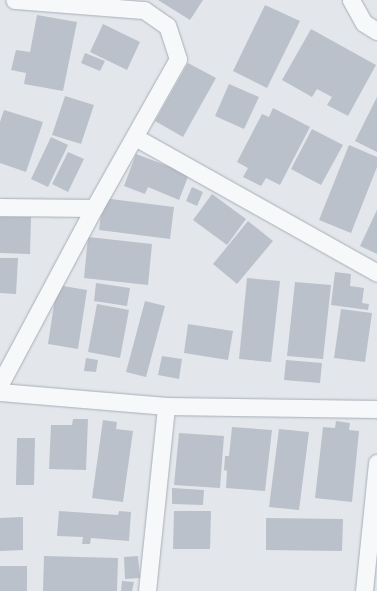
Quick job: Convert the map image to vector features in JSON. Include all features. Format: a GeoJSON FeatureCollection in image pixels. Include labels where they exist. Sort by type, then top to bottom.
{"type":"FeatureCollection","features":[{"type":"Feature","properties":{"kind":"street"},"geometry":{"type":"LineString","coordinates":[[0,384],[94,208],[178,59],[167,26],[144,10],[112,5],[14,0]]}},
{"type":"Feature","properties":{"kind":"street"},"geometry":{"type":"LineString","coordinates":[[351,0],[364,23],[377,31]]}},
{"type":"Feature","properties":{"kind":"street"},"geometry":{"type":"LineString","coordinates":[[135,136],[377,273]]}},
{"type":"Feature","properties":{"kind":"street"},"geometry":{"type":"LineString","coordinates":[[0,207],[94,208]]}},
{"type":"Feature","properties":{"kind":"street"},"geometry":{"type":"LineString","coordinates":[[0,392],[166,406],[377,409]]}},
{"type":"Feature","properties":{"kind":"street"},"geometry":{"type":"LineString","coordinates":[[147,591],[166,406]]}},
{"type":"Feature","properties":{"kind":"street"},"geometry":{"type":"LineString","coordinates":[[364,591],[377,463]]}},
{"type":"Feature","properties":{"kind":"building"},"geometry":{"type":"Polygon","coordinates":[[[158,0],[203,0],[190,20],[158,0]]]}},
{"type":"Feature","properties":{"kind":"building"},"geometry":{"type":"Polygon","coordinates":[[[265,5],[300,21],[267,88],[233,71],[265,5]]]}},
{"type":"Feature","properties":{"kind":"building"},"geometry":{"type":"Polygon","coordinates":[[[37,15],[77,22],[63,91],[24,84],[26,73],[11,70],[16,50],[30,52],[37,15]]]}},
{"type":"Feature","properties":{"kind":"building"},"geometry":{"type":"Polygon","coordinates":[[[103,24],[140,42],[127,70],[90,52],[103,24]]]}},
{"type":"Feature","properties":{"kind":"building"},"geometry":{"type":"Polygon","coordinates":[[[311,29],[376,65],[348,116],[327,105],[332,97],[317,89],[312,97],[282,80],[311,29]]]}},
{"type":"Feature","properties":{"kind":"building"},"geometry":{"type":"Polygon","coordinates":[[[85,53],[105,61],[100,71],[81,63],[85,53]]]}},
{"type":"Feature","properties":{"kind":"building"},"geometry":{"type":"Polygon","coordinates":[[[188,63],[216,78],[183,137],[155,121],[188,63]]]}},
{"type":"Feature","properties":{"kind":"building"},"geometry":{"type":"Polygon","coordinates":[[[229,84],[259,97],[244,129],[215,116],[229,84]]]}},
{"type":"Feature","properties":{"kind":"building"},"geometry":{"type":"Polygon","coordinates":[[[65,96],[94,105],[81,144],[52,135],[65,96]]]}},
{"type":"Feature","properties":{"kind":"building"},"geometry":{"type":"Polygon","coordinates":[[[377,97],[377,152],[355,141],[377,97]]]}},
{"type":"Feature","properties":{"kind":"building"},"geometry":{"type":"Polygon","coordinates":[[[273,108],[310,127],[280,185],[266,178],[261,186],[243,177],[248,168],[237,162],[262,114],[269,117],[273,108]]]}},
{"type":"Feature","properties":{"kind":"building"},"geometry":{"type":"Polygon","coordinates":[[[4,110],[43,122],[26,172],[0,163],[0,122],[4,110]]]}},
{"type":"Feature","properties":{"kind":"building"},"geometry":{"type":"Polygon","coordinates":[[[312,129],[343,145],[321,185],[291,169],[312,129]]]}},
{"type":"Feature","properties":{"kind":"building"},"geometry":{"type":"Polygon","coordinates":[[[51,137],[68,145],[48,187],[31,179],[51,137]]]}},
{"type":"Feature","properties":{"kind":"building"},"geometry":{"type":"Polygon","coordinates":[[[349,145],[377,157],[377,167],[351,233],[319,220],[349,145]]]}},
{"type":"Feature","properties":{"kind":"building"},"geometry":{"type":"Polygon","coordinates":[[[68,152],[84,159],[68,192],[52,184],[68,152]]]}},
{"type":"Feature","properties":{"kind":"building"},"geometry":{"type":"Polygon","coordinates":[[[136,154],[189,174],[179,200],[148,187],[145,194],[124,186],[136,154]]]}},
{"type":"Feature","properties":{"kind":"building"},"geometry":{"type":"Polygon","coordinates":[[[192,187],[203,192],[197,206],[186,201],[192,187]]]}},
{"type":"Feature","properties":{"kind":"building"},"geometry":{"type":"Polygon","coordinates":[[[212,194],[246,219],[227,245],[193,220],[212,194]]]}},
{"type":"Feature","properties":{"kind":"building"},"geometry":{"type":"Polygon","coordinates":[[[103,198],[174,207],[170,239],[99,230],[103,198]]]}},
{"type":"Feature","properties":{"kind":"building"},"geometry":{"type":"Polygon","coordinates":[[[377,210],[377,254],[360,246],[377,210]]]}},
{"type":"Feature","properties":{"kind":"building"},"geometry":{"type":"Polygon","coordinates":[[[0,217],[31,217],[30,254],[0,253],[0,217]]]}},
{"type":"Feature","properties":{"kind":"building"},"geometry":{"type":"Polygon","coordinates":[[[248,221],[273,241],[237,284],[213,264],[248,221]]]}},
{"type":"Feature","properties":{"kind":"building"},"geometry":{"type":"Polygon","coordinates":[[[88,237],[152,244],[148,285],[84,278],[88,237]]]}},
{"type":"Feature","properties":{"kind":"building"},"geometry":{"type":"Polygon","coordinates":[[[0,258],[18,258],[16,294],[0,293],[0,258]]]}},
{"type":"Feature","properties":{"kind":"building"},"geometry":{"type":"Polygon","coordinates":[[[335,272],[351,274],[350,286],[364,288],[362,303],[369,304],[368,310],[331,305],[335,272]]]}},
{"type":"Feature","properties":{"kind":"building"},"geometry":{"type":"Polygon","coordinates":[[[247,278],[280,281],[271,362],[239,359],[247,278]]]}},
{"type":"Feature","properties":{"kind":"building"},"geometry":{"type":"Polygon","coordinates":[[[295,282],[331,285],[323,359],[287,356],[295,282]]]}},
{"type":"Feature","properties":{"kind":"building"},"geometry":{"type":"Polygon","coordinates":[[[96,283],[130,288],[127,306],[94,301],[96,283]]]}},
{"type":"Feature","properties":{"kind":"building"},"geometry":{"type":"Polygon","coordinates":[[[57,285],[87,290],[78,349],[48,344],[57,285]]]}},
{"type":"Feature","properties":{"kind":"building"},"geometry":{"type":"Polygon","coordinates":[[[145,301],[165,306],[146,377],[126,372],[145,301]]]}},
{"type":"Feature","properties":{"kind":"building"},"geometry":{"type":"Polygon","coordinates":[[[97,304],[129,310],[120,358],[88,352],[97,304]]]}},
{"type":"Feature","properties":{"kind":"building"},"geometry":{"type":"Polygon","coordinates":[[[341,309],[372,313],[365,362],[334,358],[341,309]]]}},
{"type":"Feature","properties":{"kind":"building"},"geometry":{"type":"Polygon","coordinates":[[[188,324],[233,331],[228,360],[184,353],[188,324]]]}},
{"type":"Feature","properties":{"kind":"building"},"geometry":{"type":"Polygon","coordinates":[[[162,356],[182,359],[179,379],[158,375],[162,356]]]}},
{"type":"Feature","properties":{"kind":"building"},"geometry":{"type":"Polygon","coordinates":[[[86,358],[98,360],[96,372],[84,371],[86,358]]]}},
{"type":"Feature","properties":{"kind":"building"},"geometry":{"type":"Polygon","coordinates":[[[286,360],[322,363],[320,383],[284,380],[286,360]]]}},
{"type":"Feature","properties":{"kind":"building"},"geometry":{"type":"Polygon","coordinates":[[[73,419],[88,419],[86,470],[49,469],[51,425],[72,425],[73,419]]]}},
{"type":"Feature","properties":{"kind":"building"},"geometry":{"type":"Polygon","coordinates":[[[103,420],[117,422],[116,429],[133,431],[123,502],[92,498],[103,420]]]}},
{"type":"Feature","properties":{"kind":"building"},"geometry":{"type":"Polygon","coordinates":[[[336,421],[350,423],[349,430],[359,431],[352,502],[315,498],[323,427],[335,428],[336,421]]]}},
{"type":"Feature","properties":{"kind":"building"},"geometry":{"type":"Polygon","coordinates":[[[232,427],[272,430],[265,491],[226,488],[227,471],[224,470],[225,456],[229,456],[232,427]]]}},
{"type":"Feature","properties":{"kind":"building"},"geometry":{"type":"Polygon","coordinates":[[[279,429],[309,432],[299,510],[269,507],[279,429]]]}},
{"type":"Feature","properties":{"kind":"building"},"geometry":{"type":"Polygon","coordinates":[[[179,433],[224,436],[220,488],[174,485],[179,433]]]}},
{"type":"Feature","properties":{"kind":"building"},"geometry":{"type":"Polygon","coordinates":[[[17,438],[35,438],[34,485],[16,485],[17,438]]]}},
{"type":"Feature","properties":{"kind":"building"},"geometry":{"type":"Polygon","coordinates":[[[172,488],[204,490],[203,505],[172,504],[172,488]]]}},
{"type":"Feature","properties":{"kind":"building"},"geometry":{"type":"Polygon","coordinates":[[[59,511],[118,515],[119,511],[131,512],[129,541],[91,538],[90,544],[82,544],[83,537],[57,536],[59,511]]]}},
{"type":"Feature","properties":{"kind":"building"},"geometry":{"type":"Polygon","coordinates":[[[174,511],[211,511],[210,549],[173,549],[174,511]]]}},
{"type":"Feature","properties":{"kind":"building"},"geometry":{"type":"Polygon","coordinates":[[[23,517],[23,550],[0,551],[0,518],[23,517]]]}},
{"type":"Feature","properties":{"kind":"building"},"geometry":{"type":"Polygon","coordinates":[[[266,518],[343,519],[342,551],[266,550],[266,518]]]}},
{"type":"Feature","properties":{"kind":"building"},"geometry":{"type":"Polygon","coordinates":[[[44,556],[118,558],[117,591],[43,591],[44,556]]]}},
{"type":"Feature","properties":{"kind":"building"},"geometry":{"type":"Polygon","coordinates":[[[138,556],[140,578],[125,579],[124,557],[138,556]]]}},
{"type":"Feature","properties":{"kind":"building"},"geometry":{"type":"Polygon","coordinates":[[[0,566],[27,566],[27,591],[0,591],[0,566]]]}},
{"type":"Feature","properties":{"kind":"building"},"geometry":{"type":"Polygon","coordinates":[[[122,581],[134,582],[132,591],[121,591],[122,581]]]}}]}
